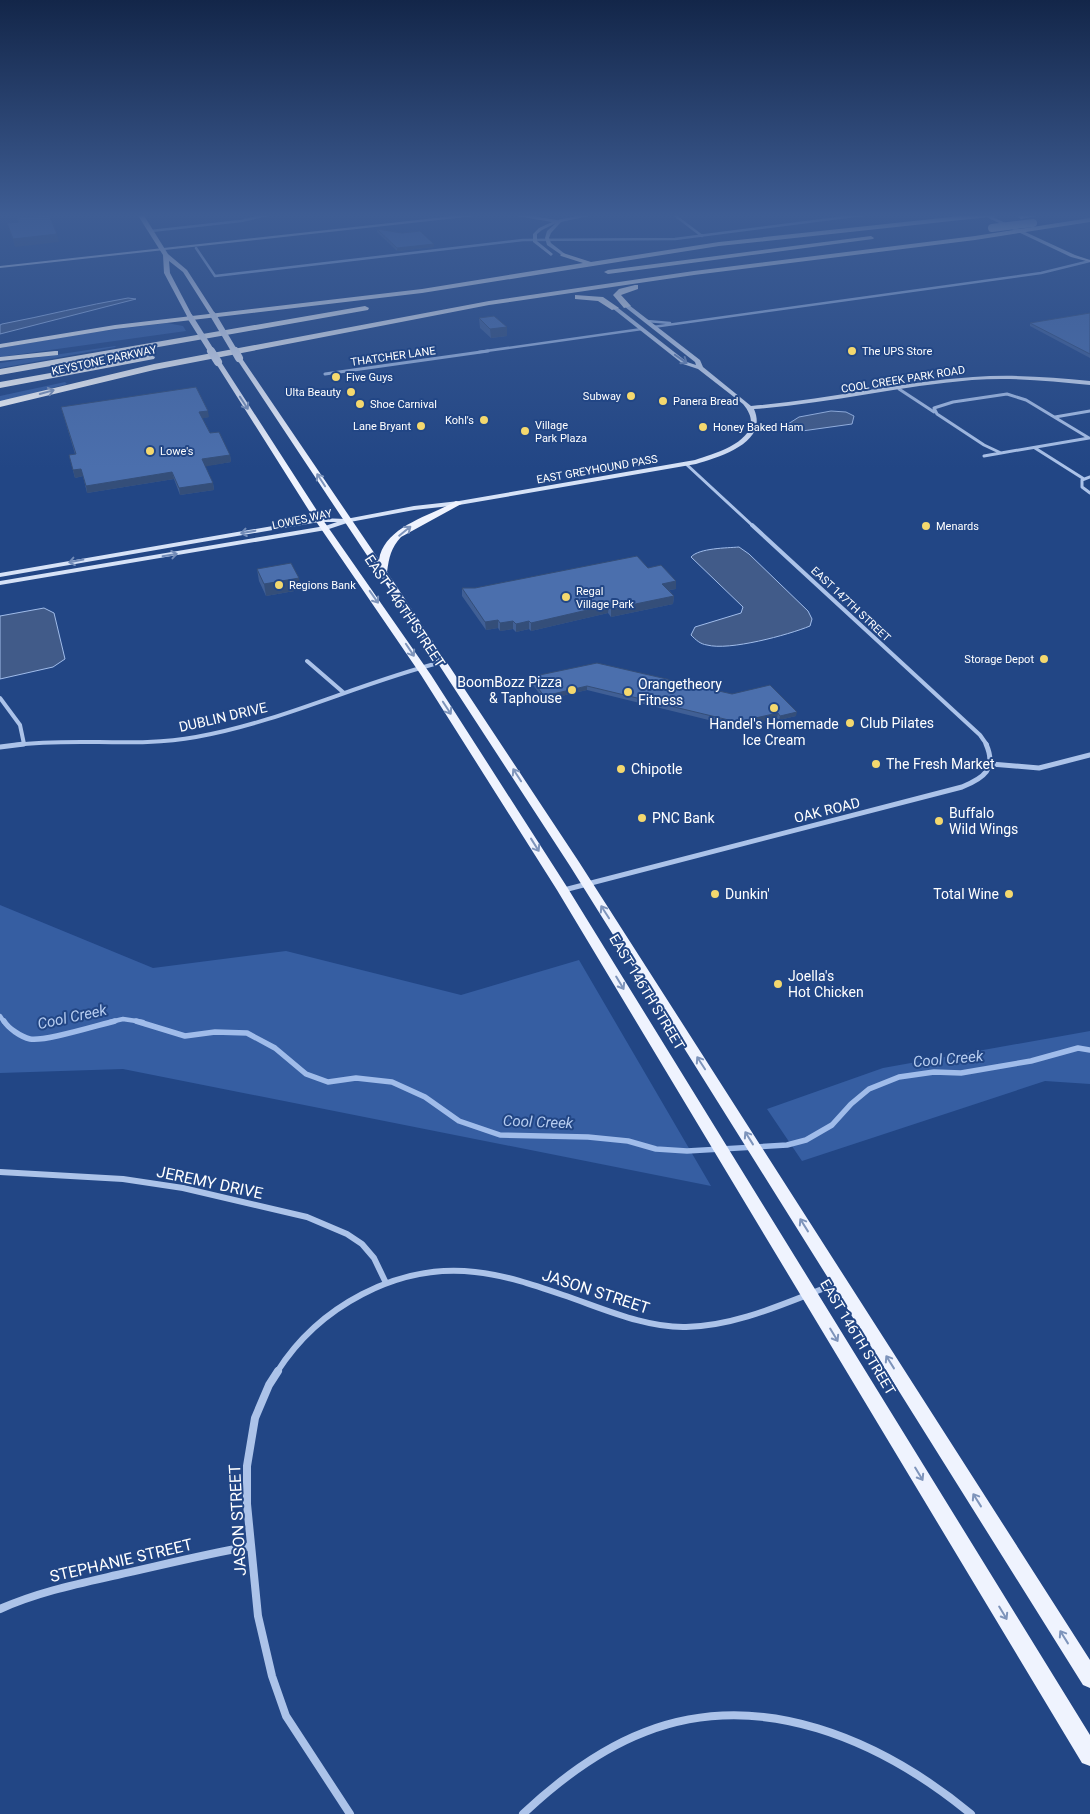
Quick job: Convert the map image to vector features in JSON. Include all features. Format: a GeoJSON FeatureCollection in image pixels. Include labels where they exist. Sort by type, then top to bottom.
{"type":"FeatureCollection","features":[{"type":"Feature","properties":{"kind":"highway"},"geometry":{"type":"LineString","coordinates":[[0,346],[101,329],[190,317],[363,299]]}},
{"type":"Feature","properties":{"kind":"highway"},"geometry":{"type":"LineString","coordinates":[[77,350],[295,316],[424,299]]}},
{"type":"Feature","properties":{"kind":"highway"},"geometry":{"type":"LineString","coordinates":[[401,303],[429,299]]}},
{"type":"Feature","properties":{"kind":"highway"},"geometry":{"type":"LineString","coordinates":[[364,318],[486,299]]}},
{"type":"Feature","properties":{"kind":"highway"},"geometry":{"type":"LineString","coordinates":[[0,404],[162,365],[457,309],[524,299]]}},
{"type":"Feature","properties":{"kind":"highway"},"geometry":{"type":"LineString","coordinates":[[0,413],[98,387],[218,362],[414,322],[552,299]]}},
{"type":"Feature","properties":{"kind":"highway"},"geometry":{"type":"LineString","coordinates":[[512,305],[563,299]]}},
{"type":"Feature","properties":{"kind":"highway"},"geometry":{"type":"LineString","coordinates":[[595,299],[604,301],[615,308]]}},
{"type":"Feature","properties":{"kind":"highway"},"geometry":{"type":"LineString","coordinates":[[618,299],[627,306]]}},
{"type":"Feature","properties":{"kind":"highway"},"geometry":{"type":"LineString","coordinates":[[0,372],[372,307]]}},
{"type":"Feature","properties":{"kind":"highway","name":"KEYSTONE PARKWAY"},"geometry":{"type":"LineString","coordinates":[[0,393],[292,331]]}},
{"type":"Feature","properties":{"kind":"highway"},"geometry":{"type":"LineString","coordinates":[[202,348],[237,341]]}},
{"type":"Feature","properties":{"kind":"highway","name":"KEYSTONE PARKWAY"},"geometry":{"type":"LineString","coordinates":[[0,360],[56,352]]}},
{"type":"Feature","properties":{"kind":"highway"},"geometry":{"type":"LineString","coordinates":[[0,385],[156,356]]}},
{"type":"Feature","properties":{"kind":"main road","name":"EAST 146TH STREET"},"geometry":{"type":"LineString","coordinates":[[180,299],[218,362],[319,520],[421,667],[563,890],[1090,1755]]}},
{"type":"Feature","properties":{"kind":"main road","name":"EAST 146TH STREET"},"geometry":{"type":"LineString","coordinates":[[203,299],[239,358],[383,572],[587,884],[1090,1678]]}},
{"type":"Feature","properties":{"kind":"main road"},"geometry":{"type":"LineString","coordinates":[[383,572],[387,551],[399,536],[416,523],[459,503]]}},
{"type":"Feature","properties":{"kind":"street"},"geometry":{"type":"LineString","coordinates":[[653,327],[858,299]]}},
{"type":"Feature","properties":{"kind":"street"},"geometry":{"type":"LineString","coordinates":[[627,306],[698,361],[700,368]]}},
{"type":"Feature","properties":{"kind":"street"},"geometry":{"type":"LineString","coordinates":[[615,308],[685,363],[700,368],[750,408]]}},
{"type":"Feature","properties":{"kind":"street"},"geometry":{"type":"LineString","coordinates":[[647,321],[683,323]]}},
{"type":"Feature","properties":{"kind":"street","name":"THATCHER LANE"},"geometry":{"type":"LineString","coordinates":[[325,374],[642,329]]}},
{"type":"Feature","properties":{"kind":"street","name":"COOL CREEK PARK ROAD"},"geometry":{"type":"LineString","coordinates":[[750,408],[812,403],[959,380],[996,377],[1052,379],[1090,383]]}},
{"type":"Feature","properties":{"kind":"street"},"geometry":{"type":"LineString","coordinates":[[899,389],[984,445],[1001,453]]}},
{"type":"Feature","properties":{"kind":"street"},"geometry":{"type":"LineString","coordinates":[[937,414],[934,408],[939,405],[1008,394],[1026,400],[1090,438]]}},
{"type":"Feature","properties":{"kind":"street","name":"EAST GREYHOUND PASS"},"geometry":{"type":"LineString","coordinates":[[348,520],[686,464],[727,452],[748,438],[754,423],[750,408]]}},
{"type":"Feature","properties":{"kind":"street"},"geometry":{"type":"LineString","coordinates":[[1055,417],[1090,411]]}},
{"type":"Feature","properties":{"kind":"street"},"geometry":{"type":"LineString","coordinates":[[984,456],[1090,438]]}},
{"type":"Feature","properties":{"kind":"street"},"geometry":{"type":"LineString","coordinates":[[1034,448],[1084,479]]}},
{"type":"Feature","properties":{"kind":"street","name":"EAST 147TH STREET"},"geometry":{"type":"LineString","coordinates":[[686,464],[980,735],[990,748],[991,764]]}},
{"type":"Feature","properties":{"kind":"street"},"geometry":{"type":"LineString","coordinates":[[1084,479],[1090,477]]}},
{"type":"Feature","properties":{"kind":"street"},"geometry":{"type":"LineString","coordinates":[[1084,479],[1082,486],[1090,493]]}},
{"type":"Feature","properties":{"kind":"street","name":"LOWES WAY"},"geometry":{"type":"LineString","coordinates":[[0,575],[319,520],[348,520]]}},
{"type":"Feature","properties":{"kind":"street","name":"LOWES WAY"},"geometry":{"type":"LineString","coordinates":[[0,583],[326,528],[348,520]]}},
{"type":"Feature","properties":{"kind":"street"},"geometry":{"type":"LineString","coordinates":[[307,661],[344,693]]}},
{"type":"Feature","properties":{"kind":"street","name":"DUBLIN DRIVE"},"geometry":{"type":"LineString","coordinates":[[0,748],[58,741],[162,741],[196,737],[269,718],[380,679],[442,662]]}},
{"type":"Feature","properties":{"kind":"street"},"geometry":{"type":"LineString","coordinates":[[0,698],[20,725],[24,744]]}},
{"type":"Feature","properties":{"kind":"street"},"geometry":{"type":"LineString","coordinates":[[991,764],[1039,768],[1090,755]]}},
{"type":"Feature","properties":{"kind":"street","name":"OAK ROAD"},"geometry":{"type":"LineString","coordinates":[[563,890],[962,787],[981,777],[991,764]]}},
{"type":"Feature","properties":{"kind":"street","name":"JEREMY DRIVE"},"geometry":{"type":"LineString","coordinates":[[0,1172],[123,1179],[183,1188],[307,1217],[347,1234],[362,1244],[374,1258],[386,1282]]}},
{"type":"Feature","properties":{"kind":"street","name":"JASON STREET"},"geometry":{"type":"LineString","coordinates":[[350,1814],[287,1718],[262,1644],[255,1595],[248,1504],[248,1455],[255,1416],[286,1356],[305,1333],[331,1311],[360,1293],[386,1282],[416,1274],[443,1271],[469,1271],[491,1274],[659,1325],[686,1327],[728,1323],[840,1282]]}},
{"type":"Feature","properties":{"kind":"street","name":"STEPHANIE STREET"},"geometry":{"type":"LineString","coordinates":[[0,1609],[48,1590],[216,1551],[251,1546]]}},
{"type":"Feature","properties":{"kind":"street"},"geometry":{"type":"LineString","coordinates":[[524,1814],[560,1780],[585,1762],[610,1748],[667,1724],[693,1718],[729,1715],[771,1717],[814,1727],[857,1741],[900,1762],[971,1814]]}},
{"type":"Feature","properties":{"kind":"shaded area"},"geometry":{"type":"Polygon","coordinates":[[[125,299],[136,299],[0,334],[0,325],[2,324],[125,299]]]}},
{"type":"Feature","properties":{"kind":"shaded area"},"geometry":{"type":"Polygon","coordinates":[[[167,323],[183,326],[186,331],[0,357],[0,348],[94,332],[167,323]]]}},
{"type":"Feature","properties":{"kind":"shaded area"},"geometry":{"type":"Polygon","coordinates":[[[116,347],[0,368],[0,363],[116,347]]]}},
{"type":"Feature","properties":{"kind":"shaded area"},"geometry":{"type":"Polygon","coordinates":[[[65,382],[67,384],[0,402],[0,396],[65,382]]]}},
{"type":"Feature","properties":{"kind":"shaded area"},"geometry":{"type":"Polygon","coordinates":[[[831,411],[846,412],[854,416],[852,424],[795,431],[788,424],[799,417],[831,411]]]}},
{"type":"Feature","properties":{"kind":"shaded area"},"geometry":{"type":"Polygon","coordinates":[[[739,547],[749,554],[808,611],[812,619],[810,626],[774,638],[729,646],[717,646],[698,642],[691,635],[695,627],[741,613],[743,607],[691,557],[707,550],[739,547]]]}},
{"type":"Feature","properties":{"kind":"shaded area"},"geometry":{"type":"Polygon","coordinates":[[[44,608],[54,613],[65,659],[53,667],[0,679],[0,616],[44,608]]]}},
{"type":"Feature","properties":{"kind":"shaded area"},"geometry":{"type":"Polygon","coordinates":[[[0,905],[153,968],[286,951],[461,995],[579,960],[711,1186],[123,1069],[0,1073],[0,905]]]}},
{"type":"Feature","properties":{"kind":"shaded area"},"geometry":{"type":"Polygon","coordinates":[[[1090,1031],[1090,1084],[1045,1081],[802,1161],[767,1109],[883,1068],[1090,1031]]]}},
{"type":"Feature","properties":{"kind":"building"},"geometry":{"type":"Polygon","coordinates":[[[1090,313],[1090,354],[1030,323],[1090,313]]]}},
{"type":"Feature","properties":{"kind":"building"},"geometry":{"type":"Polygon","coordinates":[[[494,316],[507,327],[490,329],[479,318],[494,316]]]}},
{"type":"Feature","properties":{"kind":"building","name":"Lowe's"},"geometry":{"type":"Polygon","coordinates":[[[196,387],[208,411],[199,412],[210,433],[219,432],[230,455],[202,459],[213,483],[179,488],[172,472],[86,486],[81,469],[73,470],[69,455],[76,454],[61,407],[196,387]]]}},
{"type":"Feature","properties":{"kind":"building","name":"Regal Village Park"},"geometry":{"type":"Polygon","coordinates":[[[637,556],[648,568],[661,565],[676,581],[662,584],[674,596],[611,609],[609,605],[531,623],[529,621],[516,624],[513,621],[500,623],[498,620],[485,622],[462,588],[475,588],[637,556]]]}},
{"type":"Feature","properties":{"kind":"building"},"geometry":{"type":"Polygon","coordinates":[[[291,563],[299,578],[264,584],[257,569],[291,563]]]}},
{"type":"Feature","properties":{"kind":"building"},"geometry":{"type":"Polygon","coordinates":[[[597,663],[732,694],[770,685],[797,712],[780,716],[778,713],[737,722],[587,686],[544,696],[530,677],[597,663]]]}},
{"type":"Feature","properties":{"kind":"waterway","name":"Cool Creek"},"geometry":{"type":"LineString","coordinates":[[0,1016],[4,1022]]}},
{"type":"Feature","properties":{"kind":"waterway","name":"Cool Creek"},"geometry":{"type":"LineString","coordinates":[[110,1022],[123,1019],[143,1022]]}},
{"type":"Feature","properties":{"kind":"waterway","name":"Cool Creek"},"geometry":{"type":"LineString","coordinates":[[4,1021],[19,1034],[30,1039],[59,1036],[115,1021]]}},
{"type":"Feature","properties":{"kind":"waterway","name":"Cool Creek"},"geometry":{"type":"LineString","coordinates":[[136,1021],[185,1036],[215,1032],[247,1033],[275,1048],[306,1074],[328,1082],[356,1078],[392,1082],[425,1097],[459,1121],[500,1135],[588,1137],[628,1141],[656,1149],[687,1151],[787,1145],[806,1140],[832,1125],[851,1104],[869,1089],[899,1077],[934,1072],[961,1073],[1031,1061],[1078,1048],[1090,1050]]}},
{"type":"Feature","properties":{"kind":"place","name":"The UPS Store"},"geometry":{"type":"Point","coordinates":[852,351]}},
{"type":"Feature","properties":{"kind":"place","name":"Five Guys"},"geometry":{"type":"Point","coordinates":[336,377]}},
{"type":"Feature","properties":{"kind":"place","name":"Ulta Beauty"},"geometry":{"type":"Point","coordinates":[351,392]}},
{"type":"Feature","properties":{"kind":"place","name":"Subway"},"geometry":{"type":"Point","coordinates":[631,396]}},
{"type":"Feature","properties":{"kind":"place","name":"Panera Bread"},"geometry":{"type":"Point","coordinates":[663,401]}},
{"type":"Feature","properties":{"kind":"place","name":"Shoe Carnival"},"geometry":{"type":"Point","coordinates":[360,404]}},
{"type":"Feature","properties":{"kind":"place","name":"Kohl's"},"geometry":{"type":"Point","coordinates":[484,420]}},
{"type":"Feature","properties":{"kind":"place","name":"Lane Bryant"},"geometry":{"type":"Point","coordinates":[421,426]}},
{"type":"Feature","properties":{"kind":"place","name":"Honey Baked Ham"},"geometry":{"type":"Point","coordinates":[703,427]}},
{"type":"Feature","properties":{"kind":"place","name":"Village Park Plaza"},"geometry":{"type":"Point","coordinates":[525,431]}},
{"type":"Feature","properties":{"kind":"place","name":"Lowe's"},"geometry":{"type":"Point","coordinates":[150,451]}},
{"type":"Feature","properties":{"kind":"place","name":"Menards"},"geometry":{"type":"Point","coordinates":[926,526]}},
{"type":"Feature","properties":{"kind":"place","name":"Regions Bank"},"geometry":{"type":"Point","coordinates":[279,585]}},
{"type":"Feature","properties":{"kind":"place","name":"Regal Village Park"},"geometry":{"type":"Point","coordinates":[566,597]}},
{"type":"Feature","properties":{"kind":"place","name":"Storage Depot"},"geometry":{"type":"Point","coordinates":[1044,659]}},
{"type":"Feature","properties":{"kind":"place","name":"BoomBozz Pizza & Taphouse"},"geometry":{"type":"Point","coordinates":[572,690]}},
{"type":"Feature","properties":{"kind":"place","name":"Orangetheory Fitness"},"geometry":{"type":"Point","coordinates":[628,692]}},
{"type":"Feature","properties":{"kind":"place","name":"Handel's Homemade Ice Cream"},"geometry":{"type":"Point","coordinates":[774,708]}},
{"type":"Feature","properties":{"kind":"place","name":"Club Pilates"},"geometry":{"type":"Point","coordinates":[850,723]}},
{"type":"Feature","properties":{"kind":"place","name":"The Fresh Market"},"geometry":{"type":"Point","coordinates":[876,764]}},
{"type":"Feature","properties":{"kind":"place","name":"Chipotle"},"geometry":{"type":"Point","coordinates":[621,769]}},
{"type":"Feature","properties":{"kind":"place","name":"PNC Bank"},"geometry":{"type":"Point","coordinates":[642,818]}},
{"type":"Feature","properties":{"kind":"place","name":"Buffalo Wild Wings"},"geometry":{"type":"Point","coordinates":[939,821]}},
{"type":"Feature","properties":{"kind":"place","name":"Dunkin'"},"geometry":{"type":"Point","coordinates":[715,894]}},
{"type":"Feature","properties":{"kind":"place","name":"Total Wine"},"geometry":{"type":"Point","coordinates":[1009,894]}},
{"type":"Feature","properties":{"kind":"place","name":"Joella's Hot Chicken"},"geometry":{"type":"Point","coordinates":[778,984]}}]}
